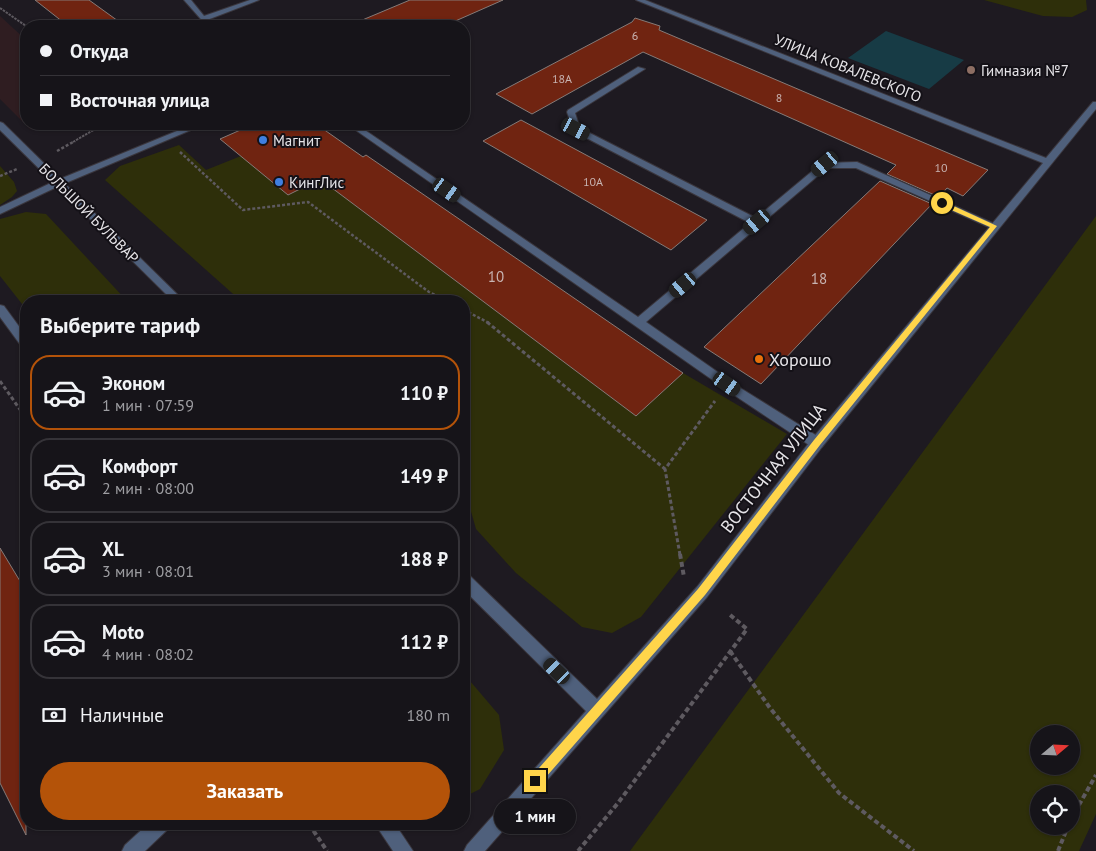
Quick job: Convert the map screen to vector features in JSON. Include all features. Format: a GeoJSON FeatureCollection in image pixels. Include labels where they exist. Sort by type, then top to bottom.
{"type":"FeatureCollection","features":[{"type":"Feature","properties":{"kind":"street"},"geometry":{"type":"LineString","coordinates":[[187,0],[203,19],[256,0]]}},
{"type":"Feature","properties":{"kind":"street","name":"УЛИЦА КОВАЛЕВСКОГО"},"geometry":{"type":"LineString","coordinates":[[639,0],[1048,162]]}},
{"type":"Feature","properties":{"kind":"street"},"geometry":{"type":"LineString","coordinates":[[641,69],[571,112],[576,129],[757,222]]}},
{"type":"Feature","properties":{"kind":"street","name":"ВОСТОЧНАЯ УЛИЦА"},"geometry":{"type":"LineString","coordinates":[[473,851],[702,592],[817,442],[1096,104]]}},
{"type":"Feature","properties":{"kind":"street","name":"БОЛЬШОЙ БУЛЬВАР"},"geometry":{"type":"LineString","coordinates":[[0,125],[173,295]]}},
{"type":"Feature","properties":{"kind":"street"},"geometry":{"type":"LineString","coordinates":[[0,211],[58,183],[187,130]]}},
{"type":"Feature","properties":{"kind":"street"},"geometry":{"type":"LineString","coordinates":[[361,130],[727,384],[817,442]]}},
{"type":"Feature","properties":{"kind":"street"},"geometry":{"type":"LineString","coordinates":[[639,322],[825,164],[857,165],[994,226]]}},
{"type":"Feature","properties":{"kind":"street"},"geometry":{"type":"LineString","coordinates":[[0,309],[20,336]]}},
{"type":"Feature","properties":{"kind":"street"},"geometry":{"type":"LineString","coordinates":[[470,586],[597,710]]}},
{"type":"Feature","properties":{"kind":"street"},"geometry":{"type":"LineString","coordinates":[[131,851],[155,830]]}},
{"type":"Feature","properties":{"kind":"street"},"geometry":{"type":"LineString","coordinates":[[388,830],[404,851]]}},
{"type":"Feature","properties":{"kind":"path"},"geometry":{"type":"LineString","coordinates":[[0,8],[20,22]]}},
{"type":"Feature","properties":{"kind":"path"},"geometry":{"type":"LineString","coordinates":[[165,139],[244,210],[308,202],[435,295]]}},
{"type":"Feature","properties":{"kind":"path"},"geometry":{"type":"LineString","coordinates":[[470,313],[485,320],[665,469],[684,577]]}},
{"type":"Feature","properties":{"kind":"path"},"geometry":{"type":"LineString","coordinates":[[0,381],[20,409]]}},
{"type":"Feature","properties":{"kind":"path"},"geometry":{"type":"LineString","coordinates":[[665,469],[727,384]]}},
{"type":"Feature","properties":{"kind":"path"},"geometry":{"type":"LineString","coordinates":[[578,851],[618,802],[747,629],[729,614]]}},
{"type":"Feature","properties":{"kind":"path"},"geometry":{"type":"LineString","coordinates":[[730,651],[770,708],[839,793],[914,851]]}},
{"type":"Feature","properties":{"kind":"path"},"geometry":{"type":"LineString","coordinates":[[1080,803],[1096,775]]}},
{"type":"Feature","properties":{"kind":"path"},"geometry":{"type":"LineString","coordinates":[[313,830],[327,851]]}},
{"type":"Feature","properties":{"kind":"path"},"geometry":{"type":"LineString","coordinates":[[1058,851],[1064,835]]}},
{"type":"Feature","properties":{"kind":"shaded area"},"geometry":{"type":"Polygon","coordinates":[[[984,0],[1086,0],[1087,10],[1072,17],[1043,16],[984,0]]]}},
{"type":"Feature","properties":{"kind":"shaded area"},"geometry":{"type":"Polygon","coordinates":[[[0,16],[20,34],[20,119],[0,99],[0,16]]]}},
{"type":"Feature","properties":{"kind":"shaded area"},"geometry":{"type":"Polygon","coordinates":[[[179,145],[206,170],[241,156],[288,195],[320,179],[636,416],[683,373],[787,434],[641,617],[612,633],[582,627],[516,573],[476,529],[470,508],[470,295],[234,295],[105,180],[120,166],[179,145]]]}},
{"type":"Feature","properties":{"kind":"shaded area"},"geometry":{"type":"Polygon","coordinates":[[[0,166],[14,182],[17,191],[0,205],[0,166]]]}},
{"type":"Feature","properties":{"kind":"shaded area"},"geometry":{"type":"Polygon","coordinates":[[[26,212],[46,214],[121,295],[20,295],[20,301],[0,276],[0,219],[26,212]]]}},
{"type":"Feature","properties":{"kind":"shaded area"},"geometry":{"type":"Polygon","coordinates":[[[1096,216],[1096,814],[1079,851],[630,851],[1096,216]]]}},
{"type":"Feature","properties":{"kind":"shaded area"},"geometry":{"type":"Polygon","coordinates":[[[470,681],[499,715],[504,750],[480,789],[470,794],[470,681]]]}},
{"type":"Feature","properties":{"kind":"water"},"geometry":{"type":"Polygon","coordinates":[[[886,31],[964,60],[929,89],[848,58],[886,31]]]}},
{"type":"Feature","properties":{"kind":"building"},"geometry":{"type":"Polygon","coordinates":[[[35,0],[89,0],[117,20],[60,20],[35,0]]]}},
{"type":"Feature","properties":{"kind":"building"},"geometry":{"type":"Polygon","coordinates":[[[410,0],[503,0],[458,20],[362,20],[410,0]]]}},
{"type":"Feature","properties":{"kind":"building"},"geometry":{"type":"Polygon","coordinates":[[[635,18],[660,26],[659,30],[988,170],[963,196],[947,188],[939,197],[887,174],[896,165],[643,52],[532,114],[496,94],[632,22],[635,18]]]}},
{"type":"Feature","properties":{"kind":"building"},"geometry":{"type":"Polygon","coordinates":[[[521,120],[707,220],[671,250],[483,141],[521,120]]]}},
{"type":"Feature","properties":{"kind":"building"},"geometry":{"type":"Polygon","coordinates":[[[240,130],[325,130],[363,157],[366,155],[683,373],[636,416],[320,179],[288,195],[220,139],[240,130]]]}},
{"type":"Feature","properties":{"kind":"building"},"geometry":{"type":"Polygon","coordinates":[[[880,181],[932,204],[761,384],[704,347],[880,181]]]}},
{"type":"Feature","properties":{"kind":"building"},"geometry":{"type":"Polygon","coordinates":[[[0,548],[20,581],[20,823],[0,783],[0,548]]]}},
{"type":"Feature","properties":{"kind":"place","name":"Гимназия №7"},"geometry":{"type":"Point","coordinates":[971,70]}},
{"type":"Feature","properties":{"kind":"place","name":"Магнит"},"geometry":{"type":"Point","coordinates":[263,140]}},
{"type":"Feature","properties":{"kind":"place","name":"КингЛис"},"geometry":{"type":"Point","coordinates":[279,182]}},
{"type":"Feature","properties":{"kind":"place","name":"Хорошо"},"geometry":{"type":"Point","coordinates":[759,359]}},
{"type":"Feature","properties":{"kind":"route"},"geometry":{"type":"LineString","coordinates":[[535,781],[702,592],[817,442],[994,226],[942,203]]}}]}
